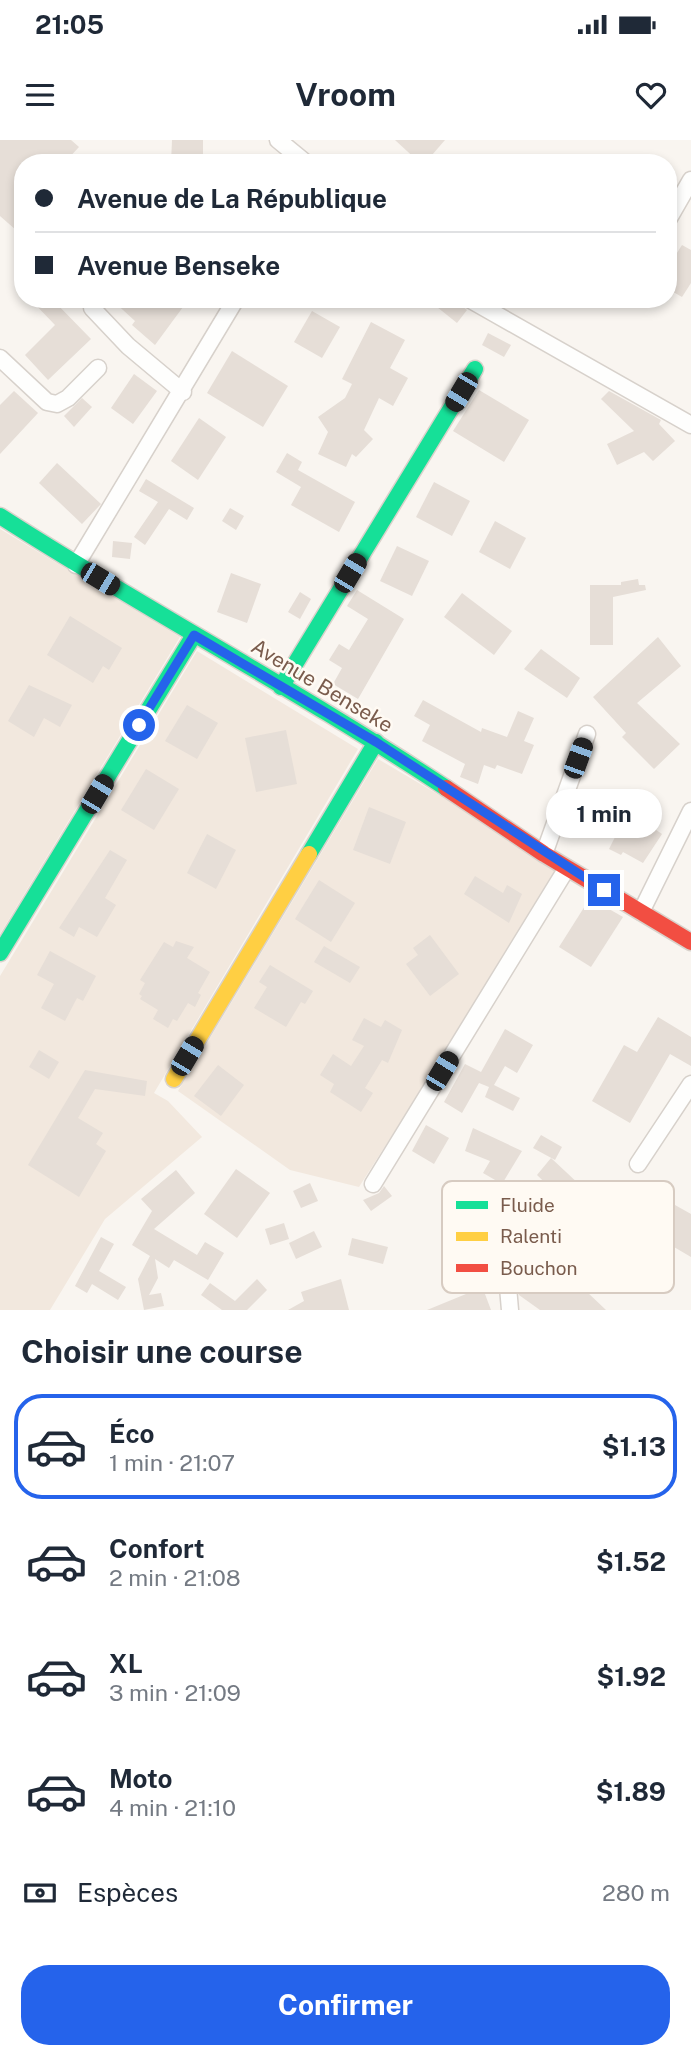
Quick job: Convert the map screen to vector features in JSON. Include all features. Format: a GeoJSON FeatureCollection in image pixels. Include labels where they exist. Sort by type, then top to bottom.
{"type":"FeatureCollection","features":[{"type":"Feature","properties":{"kind":"street"},"geometry":{"type":"LineString","coordinates":[[278,140],[296,154]]}},
{"type":"Feature","properties":{"kind":"street"},"geometry":{"type":"LineString","coordinates":[[677,204],[691,180]]}},
{"type":"Feature","properties":{"kind":"street"},"geometry":{"type":"LineString","coordinates":[[92,308],[128,346],[183,392]]}},
{"type":"Feature","properties":{"kind":"street"},"geometry":{"type":"LineString","coordinates":[[76,565],[183,392],[231,308]]}},
{"type":"Feature","properties":{"kind":"street"},"geometry":{"type":"LineString","coordinates":[[485,308],[691,425]]}},
{"type":"Feature","properties":{"kind":"street"},"geometry":{"type":"LineString","coordinates":[[0,358],[47,402],[57,404],[68,398],[98,368]]}},
{"type":"Feature","properties":{"kind":"street"},"geometry":{"type":"LineString","coordinates":[[281,687],[475,369]]}},
{"type":"Feature","properties":{"kind":"street","name":"Avenue Benseke"},"geometry":{"type":"LineString","coordinates":[[0,516],[76,565],[376,742],[544,854],[691,942]]}},
{"type":"Feature","properties":{"kind":"street"},"geometry":{"type":"LineString","coordinates":[[0,953],[194,635]]}},
{"type":"Feature","properties":{"kind":"street"},"geometry":{"type":"LineString","coordinates":[[544,854],[587,734]]}},
{"type":"Feature","properties":{"kind":"street"},"geometry":{"type":"LineString","coordinates":[[174,1079],[376,742]]}},
{"type":"Feature","properties":{"kind":"street"},"geometry":{"type":"LineString","coordinates":[[641,912],[691,811]]}},
{"type":"Feature","properties":{"kind":"street"},"geometry":{"type":"LineString","coordinates":[[373,1184],[567,868]]}},
{"type":"Feature","properties":{"kind":"street"},"geometry":{"type":"LineString","coordinates":[[638,1164],[691,1084]]}},
{"type":"Feature","properties":{"kind":"shaded area"},"geometry":{"type":"Polygon","coordinates":[[[0,529],[180,637],[0,934],[0,529]]]}},
{"type":"Feature","properties":{"kind":"shaded area"},"geometry":{"type":"Polygon","coordinates":[[[197,651],[358,749],[154,1093],[168,1101],[202,1137],[105,1219],[50,1310],[0,1310],[0,976],[197,651]]]}},
{"type":"Feature","properties":{"kind":"shaded area"},"geometry":{"type":"Polygon","coordinates":[[[378,759],[563,868],[359,1187],[290,1170],[178,1091],[378,759]]]}},
{"type":"Feature","properties":{"kind":"building"},"geometry":{"type":"Polygon","coordinates":[[[0,140],[71,140],[79,147],[72,154],[14,154],[14,228],[0,216],[0,140]]]}},
{"type":"Feature","properties":{"kind":"building"},"geometry":{"type":"Polygon","coordinates":[[[172,140],[203,140],[203,154],[171,154],[172,140]]]}},
{"type":"Feature","properties":{"kind":"building"},"geometry":{"type":"Polygon","coordinates":[[[395,140],[445,140],[433,154],[410,154],[395,140]]]}},
{"type":"Feature","properties":{"kind":"building"},"geometry":{"type":"Polygon","coordinates":[[[682,245],[691,250],[691,283],[682,297],[677,294],[677,253],[682,245]]]}},
{"type":"Feature","properties":{"kind":"building"},"geometry":{"type":"Polygon","coordinates":[[[39,308],[61,308],[91,339],[48,380],[25,355],[55,325],[39,308]]]}},
{"type":"Feature","properties":{"kind":"building"},"geometry":{"type":"Polygon","coordinates":[[[121,308],[182,308],[155,345],[132,325],[135,321],[121,308]]]}},
{"type":"Feature","properties":{"kind":"building"},"geometry":{"type":"Polygon","coordinates":[[[438,308],[467,310],[457,323],[438,308]]]}},
{"type":"Feature","properties":{"kind":"building"},"geometry":{"type":"Polygon","coordinates":[[[312,311],[340,327],[322,358],[294,342],[312,311]]]}},
{"type":"Feature","properties":{"kind":"building"},"geometry":{"type":"Polygon","coordinates":[[[371,322],[405,340],[390,368],[408,378],[393,406],[379,398],[364,430],[373,439],[356,457],[352,454],[346,467],[318,454],[328,432],[318,417],[345,398],[352,384],[342,379],[371,322]]]}},
{"type":"Feature","properties":{"kind":"building"},"geometry":{"type":"Polygon","coordinates":[[[488,333],[511,345],[504,357],[482,345],[488,333]]]}},
{"type":"Feature","properties":{"kind":"building"},"geometry":{"type":"Polygon","coordinates":[[[232,351],[288,386],[263,427],[207,393],[232,351]]]}},
{"type":"Feature","properties":{"kind":"building"},"geometry":{"type":"Polygon","coordinates":[[[134,374],[157,391],[133,424],[111,408],[134,374]]]}},
{"type":"Feature","properties":{"kind":"building"},"geometry":{"type":"Polygon","coordinates":[[[479,390],[529,420],[504,462],[453,431],[479,390]]]}},
{"type":"Feature","properties":{"kind":"building"},"geometry":{"type":"Polygon","coordinates":[[[14,391],[38,413],[0,454],[0,405],[14,391]]]}},
{"type":"Feature","properties":{"kind":"building"},"geometry":{"type":"Polygon","coordinates":[[[609,391],[661,420],[659,424],[675,441],[653,461],[644,452],[617,465],[607,444],[634,431],[601,399],[609,391]]]}},
{"type":"Feature","properties":{"kind":"building"},"geometry":{"type":"Polygon","coordinates":[[[82,398],[92,407],[74,427],[64,416],[82,398]]]}},
{"type":"Feature","properties":{"kind":"building"},"geometry":{"type":"Polygon","coordinates":[[[199,418],[226,437],[198,480],[171,461],[199,418]]]}},
{"type":"Feature","properties":{"kind":"building"},"geometry":{"type":"Polygon","coordinates":[[[287,453],[302,462],[298,470],[355,502],[339,532],[291,505],[301,487],[276,472],[287,453]]]}},
{"type":"Feature","properties":{"kind":"building"},"geometry":{"type":"Polygon","coordinates":[[[57,463],[101,504],[82,524],[39,483],[57,463]]]}},
{"type":"Feature","properties":{"kind":"building"},"geometry":{"type":"Polygon","coordinates":[[[146,479],[194,508],[187,520],[169,509],[145,545],[134,537],[158,502],[139,491],[146,479]]]}},
{"type":"Feature","properties":{"kind":"building"},"geometry":{"type":"Polygon","coordinates":[[[434,482],[470,501],[452,536],[416,517],[434,482]]]}},
{"type":"Feature","properties":{"kind":"building"},"geometry":{"type":"Polygon","coordinates":[[[230,508],[244,516],[236,530],[222,521],[230,508]]]}},
{"type":"Feature","properties":{"kind":"building"},"geometry":{"type":"Polygon","coordinates":[[[495,521],[526,538],[510,569],[479,552],[495,521]]]}},
{"type":"Feature","properties":{"kind":"building"},"geometry":{"type":"Polygon","coordinates":[[[113,541],[132,543],[130,559],[112,557],[113,541]]]}},
{"type":"Feature","properties":{"kind":"building"},"geometry":{"type":"Polygon","coordinates":[[[397,546],[429,561],[412,596],[380,581],[397,546]]]}},
{"type":"Feature","properties":{"kind":"building"},"geometry":{"type":"Polygon","coordinates":[[[231,573],[261,584],[247,623],[217,612],[231,573]]]}},
{"type":"Feature","properties":{"kind":"building"},"geometry":{"type":"Polygon","coordinates":[[[638,579],[639,585],[645,585],[646,590],[613,597],[613,645],[590,645],[590,585],[621,585],[621,582],[638,579]]]}},
{"type":"Feature","properties":{"kind":"building"},"geometry":{"type":"Polygon","coordinates":[[[357,590],[404,619],[358,699],[333,684],[342,668],[329,660],[339,644],[349,650],[368,619],[347,606],[357,590]]]}},
{"type":"Feature","properties":{"kind":"building"},"geometry":{"type":"Polygon","coordinates":[[[300,592],[311,599],[300,619],[288,612],[300,592]]]}},
{"type":"Feature","properties":{"kind":"building"},"geometry":{"type":"Polygon","coordinates":[[[462,593],[512,631],[494,655],[444,617],[462,593]]]}},
{"type":"Feature","properties":{"kind":"building"},"geometry":{"type":"Polygon","coordinates":[[[70,616],[122,648],[109,670],[103,666],[93,683],[47,655],[70,616]]]}},
{"type":"Feature","properties":{"kind":"building"},"geometry":{"type":"Polygon","coordinates":[[[658,637],[681,666],[637,703],[680,744],[654,769],[622,737],[626,733],[593,697],[658,637]]]}},
{"type":"Feature","properties":{"kind":"building"},"geometry":{"type":"Polygon","coordinates":[[[541,649],[580,678],[567,698],[524,669],[541,649]]]}},
{"type":"Feature","properties":{"kind":"building"},"geometry":{"type":"Polygon","coordinates":[[[29,685],[72,705],[60,727],[44,718],[34,737],[8,721],[29,685]]]}},
{"type":"Feature","properties":{"kind":"building"},"geometry":{"type":"Polygon","coordinates":[[[423,700],[481,732],[482,728],[507,737],[518,711],[534,718],[524,741],[534,745],[522,774],[497,765],[495,769],[484,765],[478,784],[460,777],[465,764],[422,741],[430,725],[414,716],[423,700]]]}},
{"type":"Feature","properties":{"kind":"building"},"geometry":{"type":"Polygon","coordinates":[[[187,705],[218,723],[197,759],[165,741],[187,705]]]}},
{"type":"Feature","properties":{"kind":"building"},"geometry":{"type":"Polygon","coordinates":[[[286,730],[297,784],[256,792],[245,738],[286,730]]]}},
{"type":"Feature","properties":{"kind":"building"},"geometry":{"type":"Polygon","coordinates":[[[146,769],[179,789],[154,830],[121,810],[146,769]]]}},
{"type":"Feature","properties":{"kind":"building"},"geometry":{"type":"Polygon","coordinates":[[[369,807],[406,822],[390,864],[353,850],[369,807]]]}},
{"type":"Feature","properties":{"kind":"building"},"geometry":{"type":"Polygon","coordinates":[[[646,823],[662,834],[643,863],[623,852],[621,855],[609,849],[620,827],[636,836],[646,823]]]}},
{"type":"Feature","properties":{"kind":"building"},"geometry":{"type":"Polygon","coordinates":[[[207,834],[236,850],[216,889],[187,873],[207,834]]]}},
{"type":"Feature","properties":{"kind":"building"},"geometry":{"type":"Polygon","coordinates":[[[110,850],[127,860],[105,898],[116,905],[97,937],[79,927],[74,937],[59,928],[110,850]]]}},
{"type":"Feature","properties":{"kind":"building"},"geometry":{"type":"Polygon","coordinates":[[[475,876],[503,893],[507,885],[522,894],[509,923],[464,894],[475,876]]]}},
{"type":"Feature","properties":{"kind":"building"},"geometry":{"type":"Polygon","coordinates":[[[319,880],[355,903],[331,942],[295,919],[319,880]]]}},
{"type":"Feature","properties":{"kind":"building"},"geometry":{"type":"Polygon","coordinates":[[[590,898],[623,917],[591,967],[559,947],[590,898]]]}},
{"type":"Feature","properties":{"kind":"building"},"geometry":{"type":"Polygon","coordinates":[[[430,935],[459,974],[430,996],[406,964],[418,955],[413,948],[430,935]]]}},
{"type":"Feature","properties":{"kind":"building"},"geometry":{"type":"Polygon","coordinates":[[[176,941],[194,947],[187,958],[210,972],[198,993],[201,995],[195,1007],[188,1003],[177,1021],[173,1019],[168,1028],[153,1019],[158,1010],[140,999],[142,996],[139,994],[145,983],[140,980],[164,942],[173,947],[176,941]]]}},
{"type":"Feature","properties":{"kind":"building"},"geometry":{"type":"Polygon","coordinates":[[[324,946],[360,967],[350,983],[314,962],[324,946]]]}},
{"type":"Feature","properties":{"kind":"building"},"geometry":{"type":"Polygon","coordinates":[[[50,951],[96,976],[83,1001],[77,998],[65,1021],[41,1008],[54,984],[37,975],[50,951]]]}},
{"type":"Feature","properties":{"kind":"building"},"geometry":{"type":"Polygon","coordinates":[[[270,965],[313,991],[305,1004],[301,1002],[286,1027],[254,1008],[267,987],[259,982],[270,965]]]}},
{"type":"Feature","properties":{"kind":"building"},"geometry":{"type":"Polygon","coordinates":[[[658,1017],[691,1037],[691,1066],[670,1054],[630,1123],[592,1101],[624,1045],[637,1052],[658,1017]]]}},
{"type":"Feature","properties":{"kind":"building"},"geometry":{"type":"Polygon","coordinates":[[[364,1018],[381,1027],[385,1020],[402,1030],[388,1063],[382,1060],[365,1088],[373,1093],[361,1112],[330,1092],[334,1084],[320,1075],[333,1054],[351,1066],[364,1046],[352,1040],[364,1018]]]}},
{"type":"Feature","properties":{"kind":"building"},"geometry":{"type":"Polygon","coordinates":[[[505,1029],[533,1045],[517,1073],[505,1066],[494,1085],[520,1098],[513,1111],[485,1097],[489,1087],[479,1083],[462,1113],[444,1102],[465,1064],[481,1072],[505,1029]]]}},
{"type":"Feature","properties":{"kind":"building"},"geometry":{"type":"Polygon","coordinates":[[[39,1050],[59,1062],[49,1079],[29,1067],[39,1050]]]}},
{"type":"Feature","properties":{"kind":"building"},"geometry":{"type":"Polygon","coordinates":[[[218,1065],[244,1085],[221,1116],[194,1096],[218,1065]]]}},
{"type":"Feature","properties":{"kind":"building"},"geometry":{"type":"Polygon","coordinates":[[[85,1070],[147,1081],[145,1096],[95,1089],[78,1118],[103,1133],[96,1144],[106,1151],[79,1197],[28,1165],[85,1070]]]}},
{"type":"Feature","properties":{"kind":"building"},"geometry":{"type":"Polygon","coordinates":[[[426,1125],[449,1138],[434,1164],[412,1151],[426,1125]]]}},
{"type":"Feature","properties":{"kind":"building"},"geometry":{"type":"Polygon","coordinates":[[[473,1128],[522,1151],[504,1181],[497,1181],[483,1173],[490,1161],[465,1151],[473,1128]]]}},
{"type":"Feature","properties":{"kind":"building"},"geometry":{"type":"Polygon","coordinates":[[[541,1135],[562,1147],[555,1160],[533,1148],[541,1135]]]}},
{"type":"Feature","properties":{"kind":"building"},"geometry":{"type":"Polygon","coordinates":[[[551,1158],[576,1181],[543,1181],[537,1175],[551,1158]]]}},
{"type":"Feature","properties":{"kind":"building"},"geometry":{"type":"Polygon","coordinates":[[[236,1169],[270,1193],[237,1238],[204,1214],[236,1169]]]}},
{"type":"Feature","properties":{"kind":"building"},"geometry":{"type":"Polygon","coordinates":[[[176,1170],[195,1193],[154,1229],[197,1255],[205,1242],[224,1253],[208,1280],[174,1260],[169,1268],[155,1259],[158,1278],[149,1295],[161,1293],[164,1306],[144,1310],[138,1279],[150,1256],[132,1245],[152,1211],[141,1199],[176,1170]]]}},
{"type":"Feature","properties":{"kind":"building"},"geometry":{"type":"Polygon","coordinates":[[[310,1183],[318,1201],[301,1208],[293,1191],[310,1183]]]}},
{"type":"Feature","properties":{"kind":"building"},"geometry":{"type":"Polygon","coordinates":[[[384,1186],[392,1196],[371,1211],[363,1200],[379,1193],[384,1186]]]}},
{"type":"Feature","properties":{"kind":"building"},"geometry":{"type":"Polygon","coordinates":[[[674,1207],[691,1214],[691,1257],[674,1247],[674,1207]]]}},
{"type":"Feature","properties":{"kind":"building"},"geometry":{"type":"Polygon","coordinates":[[[284,1223],[289,1239],[270,1245],[265,1229],[284,1223]]]}},
{"type":"Feature","properties":{"kind":"building"},"geometry":{"type":"Polygon","coordinates":[[[314,1231],[322,1247],[296,1259],[289,1243],[314,1231]]]}},
{"type":"Feature","properties":{"kind":"building"},"geometry":{"type":"Polygon","coordinates":[[[101,1237],[114,1244],[99,1271],[126,1287],[118,1300],[92,1284],[87,1293],[75,1286],[101,1237]]]}},
{"type":"Feature","properties":{"kind":"building"},"geometry":{"type":"Polygon","coordinates":[[[352,1238],[388,1247],[383,1264],[348,1255],[352,1238]]]}},
{"type":"Feature","properties":{"kind":"building"},"geometry":{"type":"Polygon","coordinates":[[[257,1279],[267,1290],[247,1310],[222,1310],[201,1295],[210,1283],[235,1301],[257,1279]]]}},
{"type":"Feature","properties":{"kind":"building"},"geometry":{"type":"Polygon","coordinates":[[[341,1279],[349,1310],[288,1310],[304,1301],[301,1292],[341,1279]]]}},
{"type":"Feature","properties":{"kind":"building"},"geometry":{"type":"Polygon","coordinates":[[[485,1293],[491,1310],[427,1310],[466,1294],[485,1293]]]}},
{"type":"Feature","properties":{"kind":"building"},"geometry":{"type":"Polygon","coordinates":[[[588,1293],[606,1310],[540,1310],[519,1295],[588,1293]]]}},
{"type":"Feature","properties":{"kind":"traffic: fast"},"geometry":{"type":"LineString","coordinates":[[281,687],[475,369]]}},
{"type":"Feature","properties":{"kind":"traffic: fast"},"geometry":{"type":"LineString","coordinates":[[0,516],[336,718],[446,788]]}},
{"type":"Feature","properties":{"kind":"traffic: fast"},"geometry":{"type":"LineString","coordinates":[[0,953],[194,635]]}},
{"type":"Feature","properties":{"kind":"traffic: fast"},"geometry":{"type":"LineString","coordinates":[[309,854],[376,742]]}},
{"type":"Feature","properties":{"kind":"traffic: slow"},"geometry":{"type":"LineString","coordinates":[[174,1079],[309,854]]}},
{"type":"Feature","properties":{"kind":"traffic: jam"},"geometry":{"type":"LineString","coordinates":[[446,788],[544,854],[691,942]]}},
{"type":"Feature","properties":{"kind":"route"},"geometry":{"type":"LineString","coordinates":[[139,725],[194,635],[376,742],[544,854],[604,890]]}}]}
